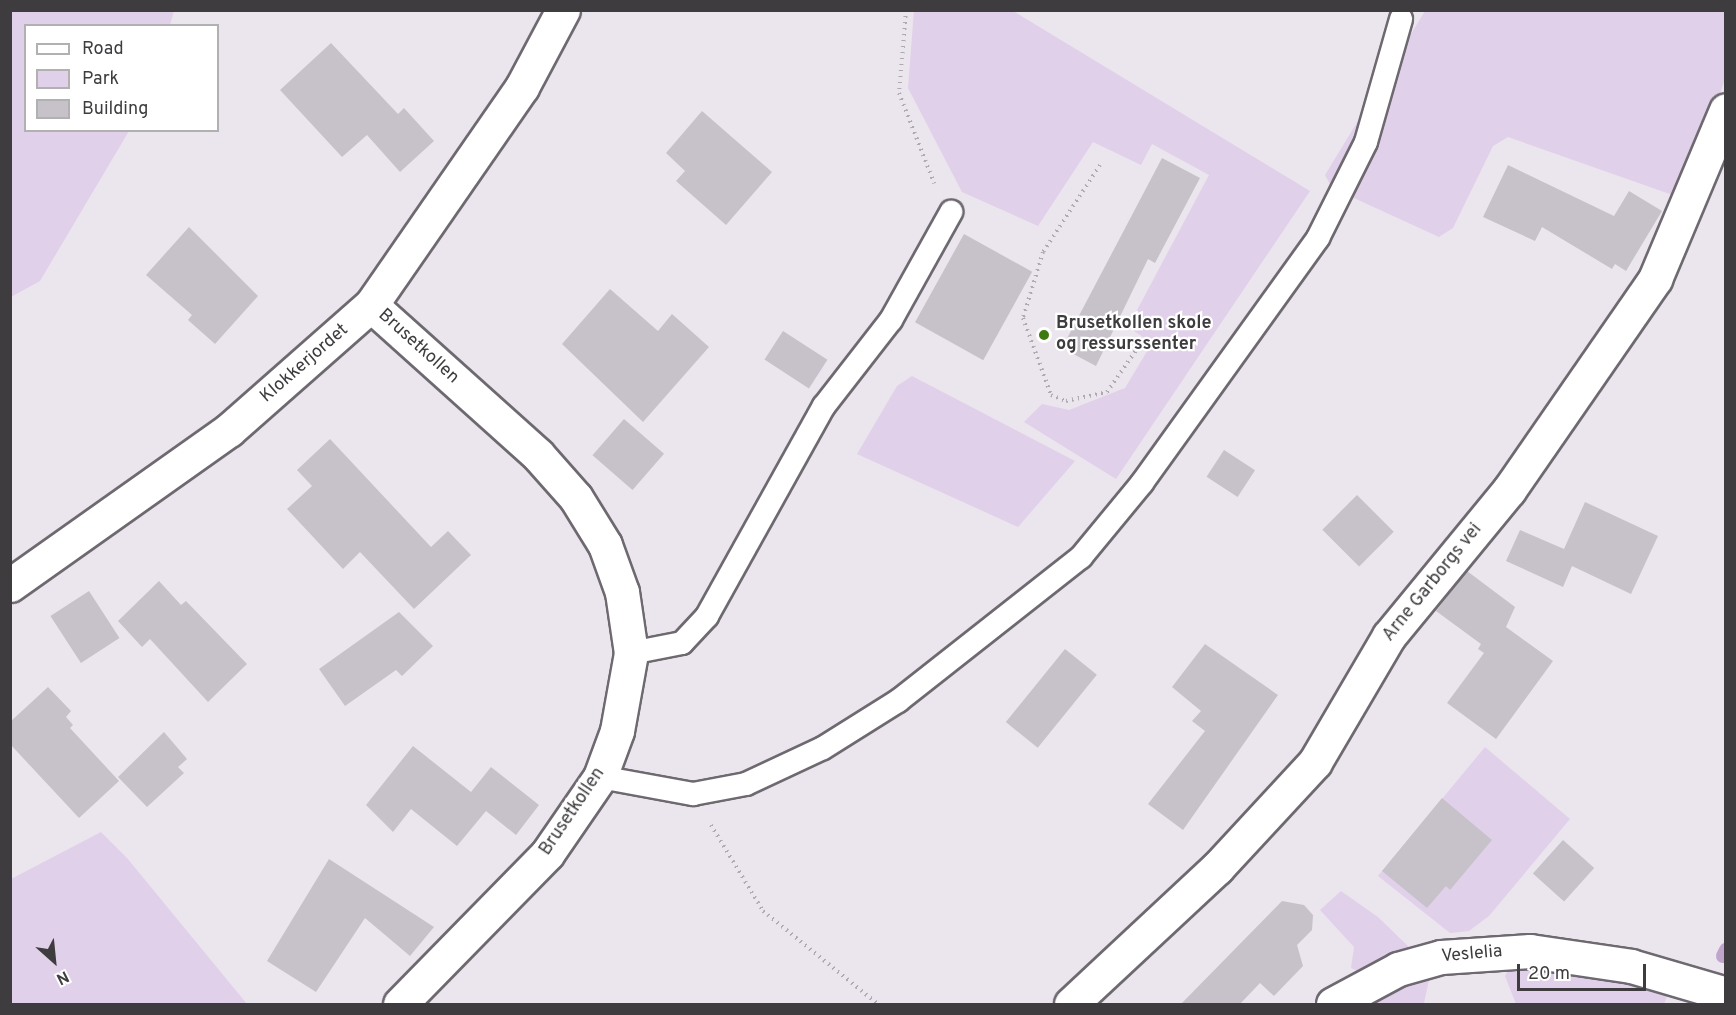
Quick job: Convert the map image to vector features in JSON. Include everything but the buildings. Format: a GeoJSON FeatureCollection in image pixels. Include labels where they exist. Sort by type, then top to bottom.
{"type":"FeatureCollection","features":[{"type":"Feature","properties":{"kind":"street","name":"Klokkerjordet"},"geometry":{"type":"LineString","coordinates":[[10,585],[230,430],[371,305],[522,87],[563,10]]}},
{"type":"Feature","properties":{"kind":"street","name":"Arne Garborgs vei"},"geometry":{"type":"LineString","coordinates":[[1071,1005],[1217,868],[1315,762],[1389,636],[1509,490],[1655,279],[1725,110]]}},
{"type":"Feature","properties":{"kind":"street","name":"Brusetkollen"},"geometry":{"type":"LineString","coordinates":[[371,305],[538,455],[576,498],[605,545],[622,592],[631,653],[617,731],[600,777],[547,854],[400,1005]]}},
{"type":"Feature","properties":{"kind":"street","name":"Veslelia"},"geometry":{"type":"LineString","coordinates":[[1333,1005],[1398,969],[1441,957],[1530,951],[1631,966],[1725,994]]}},
{"type":"Feature","properties":{"kind":"lane"},"geometry":{"type":"LineString","coordinates":[[600,777],[693,794],[746,784],[823,748],[898,701],[1081,557],[1142,483],[1318,238],[1366,142],[1401,19]]}},
{"type":"Feature","properties":{"kind":"lane"},"geometry":{"type":"LineString","coordinates":[[631,653],[682,643],[707,616],[824,406],[891,321],[951,212]]}},
{"type":"Feature","properties":{"kind":"path"},"geometry":{"type":"LineString","coordinates":[[906,10],[899,93],[929,174],[951,212]]}},
{"type":"Feature","properties":{"kind":"path"},"geometry":{"type":"LineString","coordinates":[[1100,165],[1043,252],[1023,318],[1051,395],[1066,401],[1107,392],[1139,346]]}},
{"type":"Feature","properties":{"kind":"path"},"geometry":{"type":"LineString","coordinates":[[693,794],[763,911],[878,1005]]}},
{"type":"Feature","properties":{"kind":"green space"},"geometry":{"type":"Polygon","coordinates":[[[11,10],[174,11],[170,24],[24,24],[24,132],[128,132],[40,281],[11,297],[11,10]]]}},
{"type":"Feature","properties":{"kind":"green space"},"geometry":{"type":"Polygon","coordinates":[[[914,10],[1013,11],[1310,191],[1116,479],[1024,422],[1042,404],[1069,410],[1125,388],[1152,343],[1128,327],[1209,175],[1152,144],[1141,165],[1093,142],[1038,226],[962,192],[908,88],[914,10]]]}},
{"type":"Feature","properties":{"kind":"green space"},"geometry":{"type":"Polygon","coordinates":[[[1425,11],[1725,11],[1725,79],[1684,199],[1508,137],[1493,146],[1453,228],[1439,237],[1332,188],[1325,175],[1425,11]]]}},
{"type":"Feature","properties":{"kind":"green space"},"geometry":{"type":"Polygon","coordinates":[[[912,376],[1075,461],[1018,527],[857,454],[897,386],[912,376]]]}},
{"type":"Feature","properties":{"kind":"green space"},"geometry":{"type":"Polygon","coordinates":[[[1485,747],[1570,819],[1489,916],[1469,931],[1450,933],[1378,876],[1485,747]]]}},
{"type":"Feature","properties":{"kind":"green space"},"geometry":{"type":"Polygon","coordinates":[[[101,832],[127,858],[247,1004],[11,1004],[11,879],[101,832]]]}},
{"type":"Feature","properties":{"kind":"green space"},"geometry":{"type":"Polygon","coordinates":[[[1341,891],[1378,917],[1412,950],[1364,974],[1351,968],[1354,947],[1320,910],[1341,891]]]}},
{"type":"Feature","properties":{"kind":"green space"},"geometry":{"type":"Polygon","coordinates":[[[1512,963],[1670,988],[1664,1004],[1516,1004],[1505,976],[1512,963]]]}},
{"type":"Feature","properties":{"kind":"green space"},"geometry":{"type":"Polygon","coordinates":[[[1431,971],[1424,1003],[1429,1004],[1354,1004],[1431,971]]]}},
{"type":"Feature","properties":{"kind":"waterway"},"geometry":{"type":"LineString","coordinates":[[1723,956],[1726,950]]}},
{"type":"Feature","properties":{"kind":"place","name":"Brusetkollen skole og ressurssenter"},"geometry":{"type":"Point","coordinates":[1044,335]}}]}
